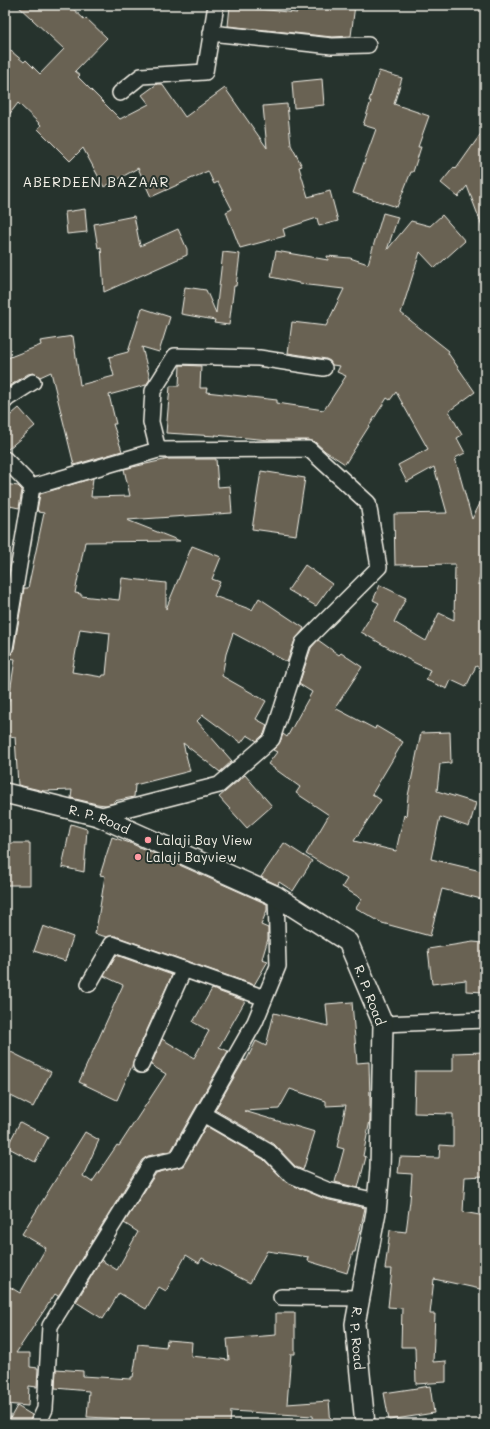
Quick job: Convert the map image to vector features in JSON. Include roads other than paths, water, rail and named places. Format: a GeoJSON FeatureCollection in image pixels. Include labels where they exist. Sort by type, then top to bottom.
{"type":"FeatureCollection","features":[{"type":"Feature","properties":{"kind":"street"},"geometry":{"type":"LineString","coordinates":[[120,93],[141,76],[205,72],[216,5]]}},
{"type":"Feature","properties":{"kind":"street"},"geometry":{"type":"LineString","coordinates":[[211,33],[332,46],[368,45]]}},
{"type":"Feature","properties":{"kind":"street"},"geometry":{"type":"LineString","coordinates":[[158,450],[151,422],[153,391],[175,356],[259,358],[324,368]]}},
{"type":"Feature","properties":{"kind":"street"},"geometry":{"type":"LineString","coordinates":[[5,401],[33,382]]}},
{"type":"Feature","properties":{"kind":"street"},"geometry":{"type":"LineString","coordinates":[[32,487],[158,450],[309,449],[368,503],[379,567],[303,643],[272,739],[219,785],[98,816]]}},
{"type":"Feature","properties":{"kind":"street"},"geometry":{"type":"LineString","coordinates":[[5,458],[32,487]]}},
{"type":"Feature","properties":{"kind":"street"},"geometry":{"type":"LineString","coordinates":[[5,648],[32,487]]}},
{"type":"Feature","properties":{"kind":"street","name":"R. P. Road"},"geometry":{"type":"LineString","coordinates":[[5,793],[98,816],[276,896],[348,942],[383,1024],[380,1170],[377,1201],[355,1324],[365,1424]]}},
{"type":"Feature","properties":{"kind":"street"},"geometry":{"type":"LineString","coordinates":[[38,1424],[46,1409],[50,1326],[150,1165],[177,1160],[255,1022],[278,966],[276,896]]}},
{"type":"Feature","properties":{"kind":"street"},"geometry":{"type":"LineString","coordinates":[[89,984],[112,944],[265,998]]}},
{"type":"Feature","properties":{"kind":"street"},"geometry":{"type":"LineString","coordinates":[[141,1065],[184,969]]}},
{"type":"Feature","properties":{"kind":"street"},"geometry":{"type":"LineString","coordinates":[[383,1024],[485,1020]]}},
{"type":"Feature","properties":{"kind":"street"},"geometry":{"type":"LineString","coordinates":[[202,1114],[269,1152],[290,1175],[327,1190],[377,1201]]}},
{"type":"Feature","properties":{"kind":"street"},"geometry":{"type":"LineString","coordinates":[[282,1297],[360,1298]]}},
{"type":"Feature","properties":{"kind":"place","name":"Lalaji Bay View"},"geometry":{"type":"Point","coordinates":[148,840]}},
{"type":"Feature","properties":{"kind":"place","name":"Lalaji Bayview"},"geometry":{"type":"Point","coordinates":[138,857]}},
{"type":"Feature","properties":{"kind":"district","name":"ABERDEEN BAZAAR"},"geometry":{"type":"Point","coordinates":[96,182]}}]}
